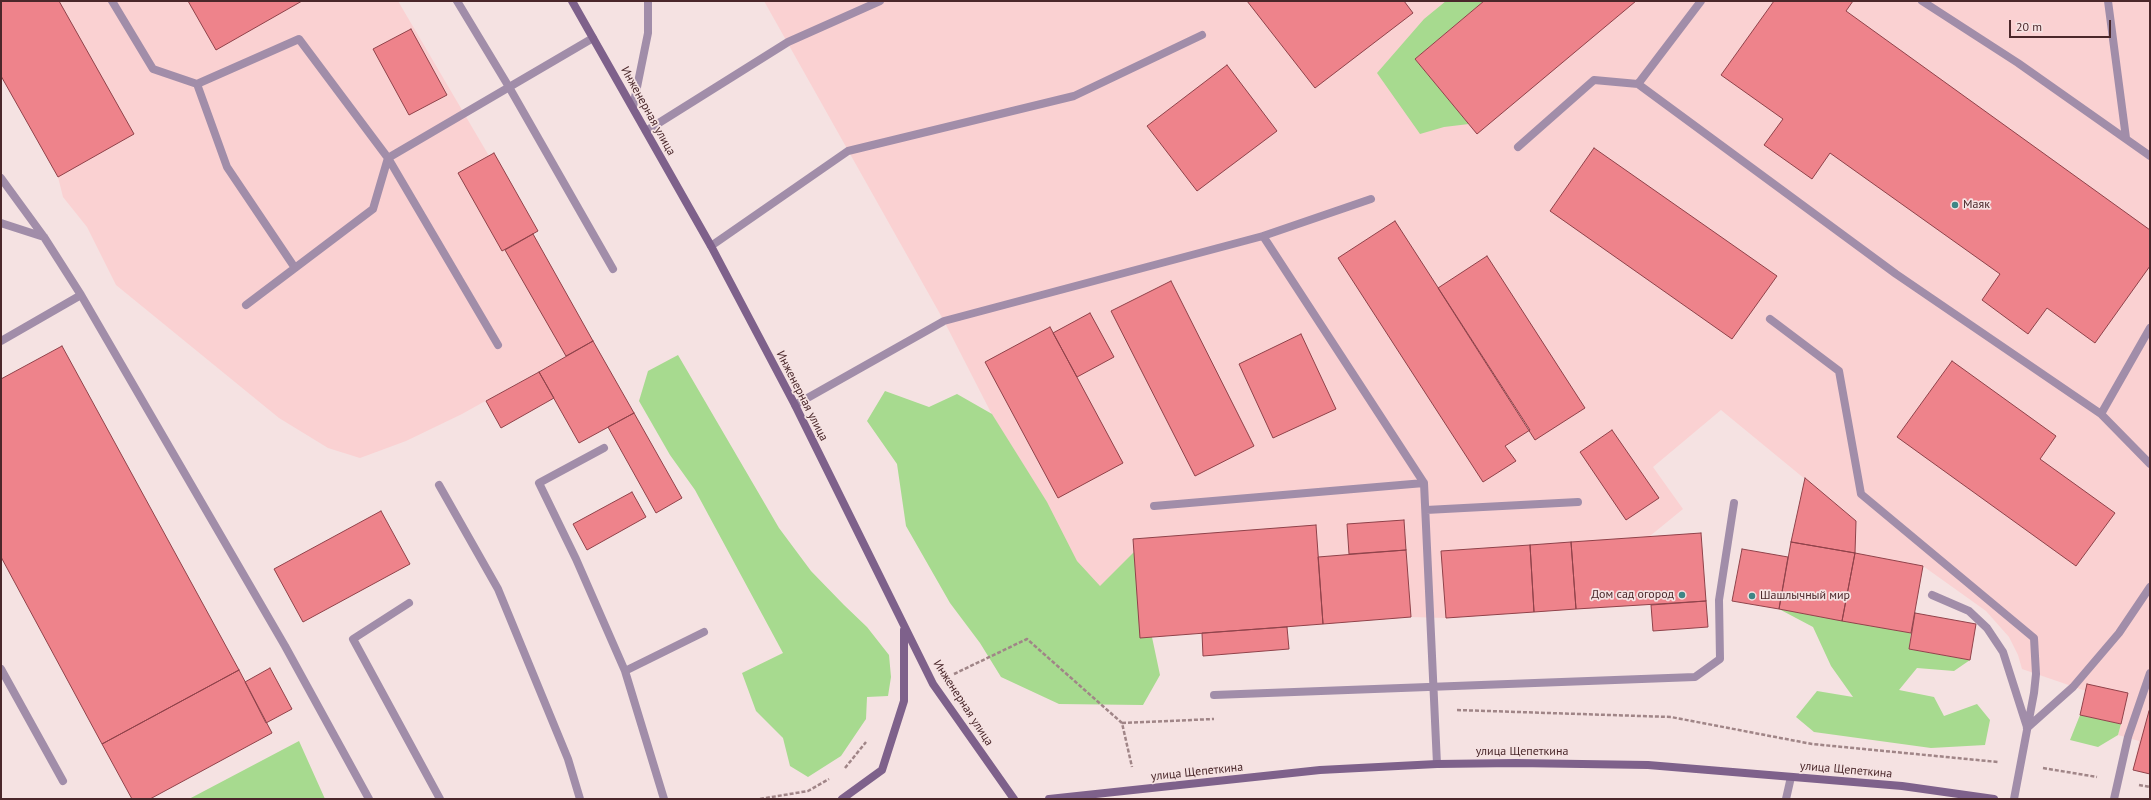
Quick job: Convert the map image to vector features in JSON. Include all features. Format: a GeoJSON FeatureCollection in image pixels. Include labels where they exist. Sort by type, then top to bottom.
{"type":"FeatureCollection","features":[{"type":"Feature","properties":{"kind":"street","name":"Инженерная улица"},"geometry":{"type":"LineString","coordinates":[[572,1],[710,246],[795,405],[933,684],[1014,799]]}},
{"type":"Feature","properties":{"kind":"street"},"geometry":{"type":"LineString","coordinates":[[842,799],[882,770],[904,701],[904,627]]}},
{"type":"Feature","properties":{"kind":"street","name":"улица Щепеткина"},"geometry":{"type":"LineString","coordinates":[[1048,799],[1320,770],[1436,764],[1648,765],[1902,786],[1994,799]]}},
{"type":"Feature","properties":{"kind":"lane"},"geometry":{"type":"LineString","coordinates":[[112,1],[153,69],[197,84],[299,40],[388,158],[498,345]]}},
{"type":"Feature","properties":{"kind":"lane"},"geometry":{"type":"LineString","coordinates":[[457,1],[509,87],[613,269]]}},
{"type":"Feature","properties":{"kind":"lane"},"geometry":{"type":"LineString","coordinates":[[633,107],[648,33],[648,1]]}},
{"type":"Feature","properties":{"kind":"lane"},"geometry":{"type":"LineString","coordinates":[[646,131],[788,42],[880,1]]}},
{"type":"Feature","properties":{"kind":"lane"},"geometry":{"type":"LineString","coordinates":[[1638,84],[1701,1]]}},
{"type":"Feature","properties":{"kind":"lane"},"geometry":{"type":"LineString","coordinates":[[1922,1],[2018,63],[2150,156]]}},
{"type":"Feature","properties":{"kind":"lane"},"geometry":{"type":"LineString","coordinates":[[2108,1],[2126,138]]}},
{"type":"Feature","properties":{"kind":"lane"},"geometry":{"type":"LineString","coordinates":[[710,246],[848,151],[1074,96],[1202,35]]}},
{"type":"Feature","properties":{"kind":"lane"},"geometry":{"type":"LineString","coordinates":[[246,305],[373,209],[388,158],[593,38]]}},
{"type":"Feature","properties":{"kind":"lane"},"geometry":{"type":"LineString","coordinates":[[1518,147],[1594,80],[1638,84],[1896,274],[2101,414],[2150,464]]}},
{"type":"Feature","properties":{"kind":"lane"},"geometry":{"type":"LineString","coordinates":[[197,84],[227,167],[295,268]]}},
{"type":"Feature","properties":{"kind":"lane"},"geometry":{"type":"LineString","coordinates":[[1,178],[44,237],[81,295],[285,646],[369,799]]}},
{"type":"Feature","properties":{"kind":"lane"},"geometry":{"type":"LineString","coordinates":[[795,405],[944,321],[1263,236],[1371,199]]}},
{"type":"Feature","properties":{"kind":"lane"},"geometry":{"type":"LineString","coordinates":[[1,223],[44,237]]}},
{"type":"Feature","properties":{"kind":"lane"},"geometry":{"type":"LineString","coordinates":[[1263,236],[1424,484],[1436,764]]}},
{"type":"Feature","properties":{"kind":"lane"},"geometry":{"type":"LineString","coordinates":[[1,341],[81,295]]}},
{"type":"Feature","properties":{"kind":"lane"},"geometry":{"type":"LineString","coordinates":[[1770,318],[1839,371],[1861,494],[2034,638],[2036,674],[2014,799]]}},
{"type":"Feature","properties":{"kind":"lane"},"geometry":{"type":"LineString","coordinates":[[2101,414],[2150,328]]}},
{"type":"Feature","properties":{"kind":"lane"},"geometry":{"type":"LineString","coordinates":[[604,448],[539,483],[576,559],[625,671],[664,799]]}},
{"type":"Feature","properties":{"kind":"lane"},"geometry":{"type":"LineString","coordinates":[[1154,506],[1424,484]]}},
{"type":"Feature","properties":{"kind":"lane"},"geometry":{"type":"LineString","coordinates":[[439,485],[498,589],[568,759],[580,799]]}},
{"type":"Feature","properties":{"kind":"lane"},"geometry":{"type":"LineString","coordinates":[[1426,510],[1578,502]]}},
{"type":"Feature","properties":{"kind":"lane"},"geometry":{"type":"LineString","coordinates":[[1214,694],[1695,677],[1720,659],[1719,600],[1734,503]]}},
{"type":"Feature","properties":{"kind":"lane"},"geometry":{"type":"LineString","coordinates":[[2027,728],[2073,687],[2119,633],[2150,587]]}},
{"type":"Feature","properties":{"kind":"lane"},"geometry":{"type":"LineString","coordinates":[[1932,596],[1969,611],[1987,628],[2004,652],[2027,728]]}},
{"type":"Feature","properties":{"kind":"lane"},"geometry":{"type":"LineString","coordinates":[[409,603],[353,639],[440,799]]}},
{"type":"Feature","properties":{"kind":"lane"},"geometry":{"type":"LineString","coordinates":[[625,671],[704,632]]}},
{"type":"Feature","properties":{"kind":"lane"},"geometry":{"type":"LineString","coordinates":[[1,669],[63,781]]}},
{"type":"Feature","properties":{"kind":"lane"},"geometry":{"type":"LineString","coordinates":[[2114,799],[2128,738],[2150,673]]}},
{"type":"Feature","properties":{"kind":"lane"},"geometry":{"type":"LineString","coordinates":[[1786,799],[1791,777]]}},
{"type":"Feature","properties":{"kind":"path"},"geometry":{"type":"LineString","coordinates":[[1433,709],[1671,717],[1812,744],[2020,764],[2118,780],[2150,787]]}},
{"type":"Feature","properties":{"kind":"path"},"geometry":{"type":"LineString","coordinates":[[1122,723],[1218,719]]}},
{"type":"Feature","properties":{"kind":"shaded area"},"geometry":{"type":"Polygon","coordinates":[[[1,1],[398,1],[489,156],[494,153],[538,231],[533,234],[593,341],[462,414],[406,441],[360,458],[328,448],[279,418],[116,285],[87,227],[63,197],[58,177],[1,76],[1,1]]]}},
{"type":"Feature","properties":{"kind":"shaded area"},"geometry":{"type":"Polygon","coordinates":[[[764,1],[2150,1],[2150,774],[2133,770],[2139,741],[2118,735],[2121,724],[2080,715],[2086,691],[2022,669],[2018,655],[2009,637],[1986,611],[1923,566],[1855,553],[1856,521],[1721,410],[1653,467],[1683,509],[1650,536],[1701,533],[1706,601],[1446,618],[1411,617],[1287,627],[1105,635],[944,321],[764,1]]]}},
{"type":"Feature","properties":{"kind":"green space"},"geometry":{"type":"Polygon","coordinates":[[[1446,1],[1484,1],[1415,59],[1469,124],[1444,127],[1420,134],[1377,73],[1424,19],[1446,1]]]}},
{"type":"Feature","properties":{"kind":"green space"},"geometry":{"type":"Polygon","coordinates":[[[678,355],[779,528],[811,571],[867,627],[889,655],[891,677],[888,696],[867,697],[866,719],[841,756],[808,777],[790,766],[783,738],[756,711],[742,673],[783,653],[695,490],[670,455],[639,401],[648,371],[678,355]]]}},
{"type":"Feature","properties":{"kind":"green space"},"geometry":{"type":"Polygon","coordinates":[[[885,391],[929,407],[957,394],[992,414],[1047,502],[1077,561],[1100,586],[1134,552],[1160,675],[1143,705],[1059,704],[1001,677],[980,643],[950,603],[906,526],[897,464],[867,421],[885,391]]]}},
{"type":"Feature","properties":{"kind":"green space"},"geometry":{"type":"Polygon","coordinates":[[[1779,609],[1911,633],[1909,649],[1970,660],[1954,671],[1917,668],[1899,690],[1934,697],[1944,716],[1977,704],[1990,720],[1985,745],[1931,748],[1814,732],[1796,717],[1817,691],[1853,697],[1831,666],[1813,627],[1779,609]]]}},
{"type":"Feature","properties":{"kind":"green space"},"geometry":{"type":"Polygon","coordinates":[[[2080,715],[2121,724],[2118,735],[2098,747],[2070,740],[2080,715]]]}},
{"type":"Feature","properties":{"kind":"green space"},"geometry":{"type":"Polygon","coordinates":[[[299,741],[325,799],[189,799],[299,741]]]}},
{"type":"Feature","properties":{"kind":"building"},"geometry":{"type":"Polygon","coordinates":[[[1,1],[59,1],[134,134],[58,177],[1,76],[1,1]]]}},
{"type":"Feature","properties":{"kind":"building"},"geometry":{"type":"Polygon","coordinates":[[[188,1],[302,1],[216,50],[188,1]]]}},
{"type":"Feature","properties":{"kind":"building"},"geometry":{"type":"Polygon","coordinates":[[[1247,1],[1404,1],[1413,13],[1315,88],[1247,1]]]}},
{"type":"Feature","properties":{"kind":"building"},"geometry":{"type":"Polygon","coordinates":[[[1484,1],[1636,1],[1477,134],[1415,59],[1484,1]]]}},
{"type":"Feature","properties":{"kind":"building"},"geometry":{"type":"Polygon","coordinates":[[[1774,1],[1853,1],[1846,11],[2150,230],[2150,266],[2095,343],[2047,308],[2028,334],[1982,300],[2000,274],[1830,153],[1812,179],[1764,145],[1783,119],[1721,75],[1774,1]]]}},
{"type":"Feature","properties":{"kind":"building"},"geometry":{"type":"Polygon","coordinates":[[[411,29],[447,95],[409,115],[373,49],[411,29]]]}},
{"type":"Feature","properties":{"kind":"building"},"geometry":{"type":"Polygon","coordinates":[[[1227,65],[1277,131],[1197,191],[1147,126],[1227,65]]]}},
{"type":"Feature","properties":{"kind":"building"},"geometry":{"type":"Polygon","coordinates":[[[1594,148],[1777,276],[1732,339],[1550,211],[1594,148]]]}},
{"type":"Feature","properties":{"kind":"building"},"geometry":{"type":"Polygon","coordinates":[[[494,153],[538,231],[502,251],[458,173],[494,153]]]}},
{"type":"Feature","properties":{"kind":"building"},"geometry":{"type":"Polygon","coordinates":[[[1395,221],[1530,430],[1505,446],[1516,461],[1483,482],[1338,258],[1395,221]]]}},
{"type":"Feature","properties":{"kind":"building"},"geometry":{"type":"Polygon","coordinates":[[[533,234],[593,341],[566,356],[505,250],[533,234]]]}},
{"type":"Feature","properties":{"kind":"building"},"geometry":{"type":"Polygon","coordinates":[[[1487,256],[1585,408],[1535,440],[1438,288],[1487,256]]]}},
{"type":"Feature","properties":{"kind":"building"},"geometry":{"type":"Polygon","coordinates":[[[1171,281],[1254,446],[1195,476],[1111,311],[1171,281]]]}},
{"type":"Feature","properties":{"kind":"building"},"geometry":{"type":"Polygon","coordinates":[[[1090,313],[1114,357],[1077,377],[1053,333],[1090,313]]]}},
{"type":"Feature","properties":{"kind":"building"},"geometry":{"type":"Polygon","coordinates":[[[1050,327],[1123,463],[1058,498],[985,362],[1050,327]]]}},
{"type":"Feature","properties":{"kind":"building"},"geometry":{"type":"Polygon","coordinates":[[[1301,334],[1336,409],[1273,438],[1239,364],[1301,334]]]}},
{"type":"Feature","properties":{"kind":"building"},"geometry":{"type":"Polygon","coordinates":[[[593,341],[634,413],[579,443],[539,372],[593,341]]]}},
{"type":"Feature","properties":{"kind":"building"},"geometry":{"type":"Polygon","coordinates":[[[62,346],[239,670],[102,744],[1,557],[1,379],[62,346]]]}},
{"type":"Feature","properties":{"kind":"building"},"geometry":{"type":"Polygon","coordinates":[[[1952,361],[2056,436],[2040,459],[2115,513],[2076,566],[1897,437],[1952,361]]]}},
{"type":"Feature","properties":{"kind":"building"},"geometry":{"type":"Polygon","coordinates":[[[539,372],[554,398],[501,428],[486,401],[539,372]]]}},
{"type":"Feature","properties":{"kind":"building"},"geometry":{"type":"Polygon","coordinates":[[[634,413],[682,498],[656,513],[608,427],[634,413]]]}},
{"type":"Feature","properties":{"kind":"building"},"geometry":{"type":"Polygon","coordinates":[[[1612,430],[1659,498],[1626,520],[1580,452],[1612,430]]]}},
{"type":"Feature","properties":{"kind":"building"},"geometry":{"type":"Polygon","coordinates":[[[1805,478],[1856,521],[1855,553],[1791,542],[1805,478]]]}},
{"type":"Feature","properties":{"kind":"building"},"geometry":{"type":"Polygon","coordinates":[[[632,492],[646,517],[587,550],[573,524],[632,492]]]}},
{"type":"Feature","properties":{"kind":"building"},"geometry":{"type":"Polygon","coordinates":[[[381,511],[410,564],[303,622],[274,569],[381,511]]]}},
{"type":"Feature","properties":{"kind":"building"},"geometry":{"type":"Polygon","coordinates":[[[1404,520],[1406,550],[1349,554],[1347,524],[1404,520]]]}},
{"type":"Feature","properties":{"kind":"building"},"geometry":{"type":"Polygon","coordinates":[[[1316,525],[1323,624],[1140,638],[1133,539],[1316,525]]]}},
{"type":"Feature","properties":{"kind":"building"},"geometry":{"type":"Polygon","coordinates":[[[1701,533],[1706,601],[1576,609],[1571,542],[1701,533]]]}},
{"type":"Feature","properties":{"kind":"building"},"geometry":{"type":"Polygon","coordinates":[[[1571,542],[1576,609],[1534,612],[1530,545],[1571,542]]]}},
{"type":"Feature","properties":{"kind":"building"},"geometry":{"type":"Polygon","coordinates":[[[1791,542],[1855,553],[1842,621],[1779,609],[1791,542]]]}},
{"type":"Feature","properties":{"kind":"building"},"geometry":{"type":"Polygon","coordinates":[[[1530,545],[1534,612],[1446,618],[1441,551],[1530,545]]]}},
{"type":"Feature","properties":{"kind":"building"},"geometry":{"type":"Polygon","coordinates":[[[1742,549],[1788,557],[1779,609],[1732,601],[1742,549]]]}},
{"type":"Feature","properties":{"kind":"building"},"geometry":{"type":"Polygon","coordinates":[[[1406,550],[1411,617],[1323,624],[1318,557],[1406,550]]]}},
{"type":"Feature","properties":{"kind":"building"},"geometry":{"type":"Polygon","coordinates":[[[1855,553],[1923,566],[1911,633],[1842,621],[1855,553]]]}},
{"type":"Feature","properties":{"kind":"building"},"geometry":{"type":"Polygon","coordinates":[[[1706,601],[1708,627],[1653,631],[1651,605],[1706,601]]]}},
{"type":"Feature","properties":{"kind":"building"},"geometry":{"type":"Polygon","coordinates":[[[1915,613],[1976,624],[1970,660],[1909,649],[1915,613]]]}},
{"type":"Feature","properties":{"kind":"building"},"geometry":{"type":"Polygon","coordinates":[[[1287,627],[1289,649],[1203,656],[1202,633],[1287,627]]]}},
{"type":"Feature","properties":{"kind":"building"},"geometry":{"type":"Polygon","coordinates":[[[270,668],[292,709],[266,723],[245,682],[270,668]]]}},
{"type":"Feature","properties":{"kind":"building"},"geometry":{"type":"Polygon","coordinates":[[[239,670],[272,733],[150,799],[132,799],[102,744],[239,670]]]}},
{"type":"Feature","properties":{"kind":"building"},"geometry":{"type":"Polygon","coordinates":[[[2087,684],[2128,693],[2121,724],[2080,715],[2087,684]]]}},
{"type":"Feature","properties":{"kind":"building"},"geometry":{"type":"Polygon","coordinates":[[[2150,711],[2150,774],[2133,770],[2150,711]]]}},
{"type":"Feature","properties":{"kind":"place","name":"Маяк"},"geometry":{"type":"Point","coordinates":[1955,205]}},
{"type":"Feature","properties":{"kind":"place","name":"Дом сад огород"},"geometry":{"type":"Point","coordinates":[1682,595]}},
{"type":"Feature","properties":{"kind":"place","name":"Шашлычный мир"},"geometry":{"type":"Point","coordinates":[1752,596]}}]}
